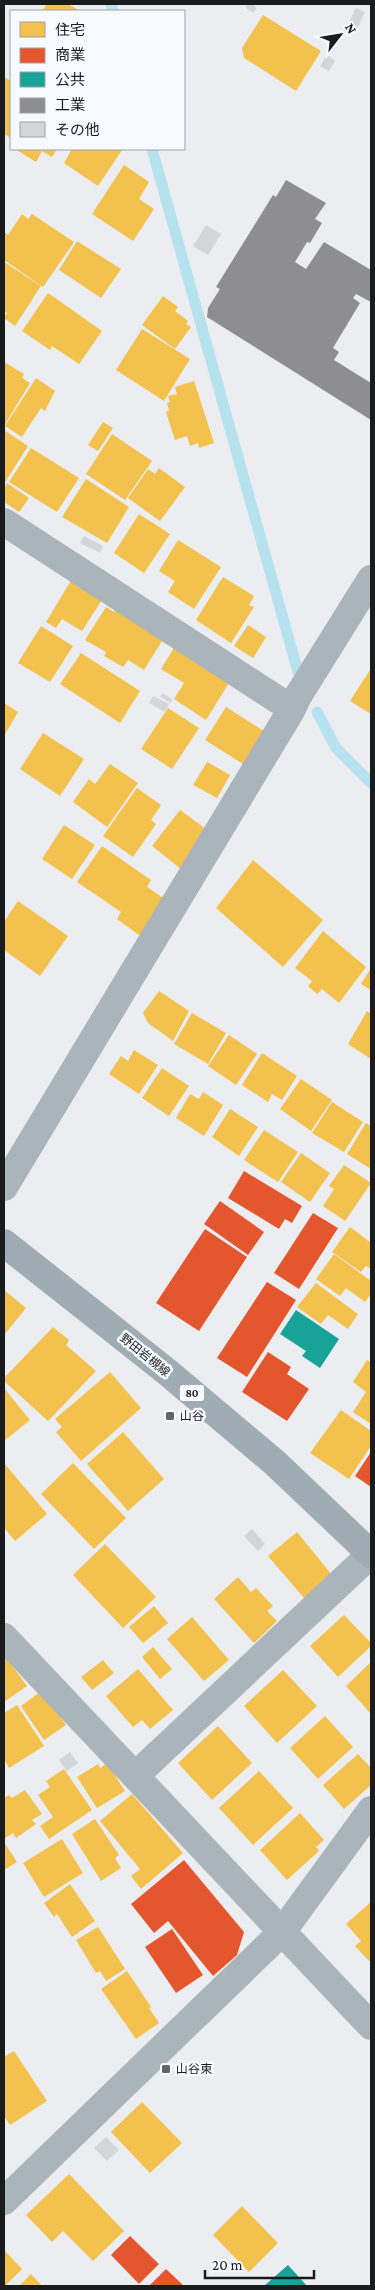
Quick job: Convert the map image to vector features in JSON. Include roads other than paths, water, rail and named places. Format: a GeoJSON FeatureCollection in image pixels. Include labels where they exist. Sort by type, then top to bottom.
{"type":"FeatureCollection","features":[{"type":"Feature","properties":{"kind":"main road","name":"野田岩槻線"},"geometry":{"type":"LineString","coordinates":[[4,1243],[166,1371],[274,1462],[371,1554]]}},
{"type":"Feature","properties":{"kind":"street"},"geometry":{"type":"LineString","coordinates":[[4,522],[292,709]]}},
{"type":"Feature","properties":{"kind":"street"},"geometry":{"type":"LineString","coordinates":[[4,1187],[292,709],[298,696],[371,579]]}},
{"type":"Feature","properties":{"kind":"street"},"geometry":{"type":"LineString","coordinates":[[135,1776],[371,1554]]}},
{"type":"Feature","properties":{"kind":"street"},"geometry":{"type":"LineString","coordinates":[[4,1637],[371,2026]]}},
{"type":"Feature","properties":{"kind":"street"},"geometry":{"type":"LineString","coordinates":[[4,2201],[282,1932],[371,1810]]}},
{"type":"Feature","properties":{"kind":"waterway"},"geometry":{"type":"LineString","coordinates":[[111,4],[113,10]]}},
{"type":"Feature","properties":{"kind":"waterway"},"geometry":{"type":"LineString","coordinates":[[152,150],[298,672]]}},
{"type":"Feature","properties":{"kind":"waterway"},"geometry":{"type":"LineString","coordinates":[[317,712],[336,748],[371,783]]}},
{"type":"Feature","properties":{"kind":"place","name":"山谷"},"geometry":{"type":"Point","coordinates":[170,1416]}},
{"type":"Feature","properties":{"kind":"place","name":"山谷東"},"geometry":{"type":"Point","coordinates":[166,2069]}}]}
